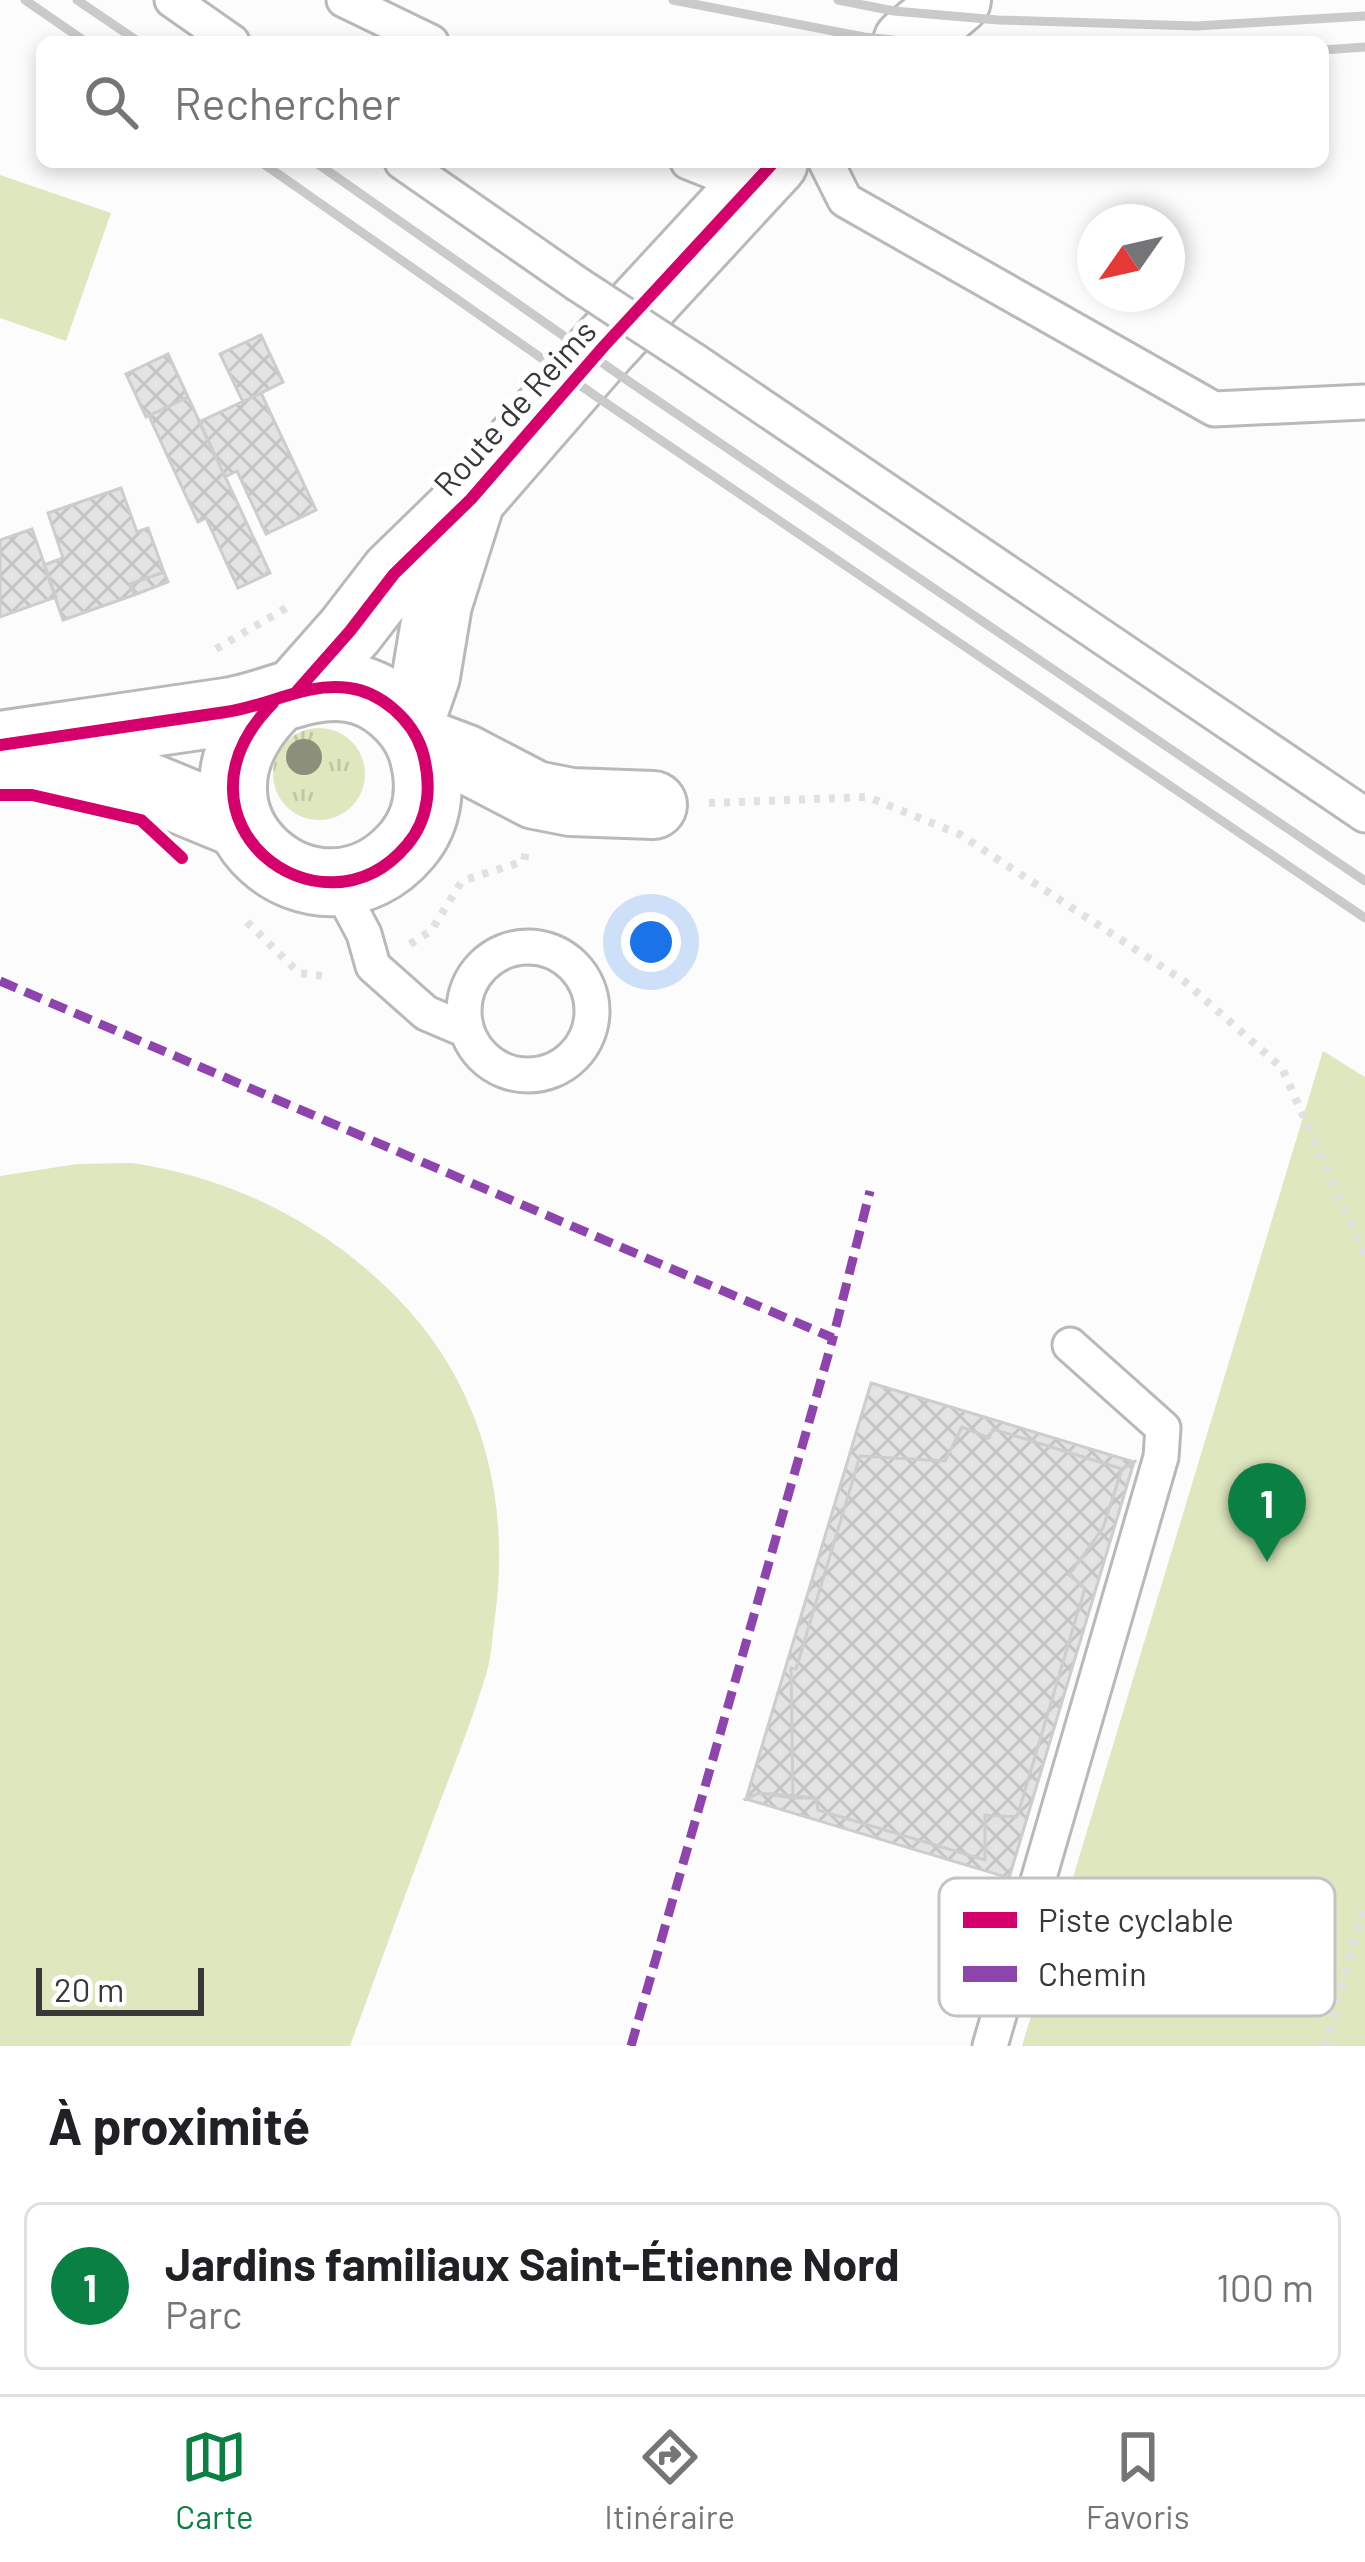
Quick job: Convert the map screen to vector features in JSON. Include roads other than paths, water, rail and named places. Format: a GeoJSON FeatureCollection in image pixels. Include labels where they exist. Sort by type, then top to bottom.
{"type":"FeatureCollection","features":[{"type":"Feature","properties":{"kind":"street"},"geometry":{"type":"LineString","coordinates":[[914,36],[957,0]]}},
{"type":"Feature","properties":{"kind":"street","name":"Route de Reims"},"geometry":{"type":"LineString","coordinates":[[239,824],[232,791],[235,758],[249,727],[350,631],[394,574],[471,499],[761,174]]}},
{"type":"Feature","properties":{"kind":"street","name":"Route de Reims"},"geometry":{"type":"LineString","coordinates":[[415,835],[427,805],[428,772],[414,733],[438,604],[471,499]]}},
{"type":"Feature","properties":{"kind":"street"},"geometry":{"type":"LineString","coordinates":[[0,749],[285,697],[327,685],[358,689],[387,703],[414,733],[535,795],[571,802],[653,805]]}},
{"type":"Feature","properties":{"kind":"street"},"geometry":{"type":"LineString","coordinates":[[0,749],[32,765],[120,775],[239,824],[263,857],[298,878],[338,883],[368,876],[395,859],[415,835],[485,816],[535,795]]}},
{"type":"Feature","properties":{"kind":"lane"},"geometry":{"type":"LineString","coordinates":[[172,0],[223,36]]}},
{"type":"Feature","properties":{"kind":"lane"},"geometry":{"type":"LineString","coordinates":[[344,0],[419,36]]}},
{"type":"Feature","properties":{"kind":"lane"},"geometry":{"type":"LineString","coordinates":[[411,168],[1365,815]]}},
{"type":"Feature","properties":{"kind":"lane"},"geometry":{"type":"LineString","coordinates":[[724,168],[761,174]]}},
{"type":"Feature","properties":{"kind":"lane"},"geometry":{"type":"LineString","coordinates":[[829,168],[845,200],[1214,409],[1365,402]]}},
{"type":"Feature","properties":{"kind":"lane"},"geometry":{"type":"LineString","coordinates":[[338,883],[364,934],[373,966],[426,1013],[466,1030]]}},
{"type":"Feature","properties":{"kind":"lane"},"geometry":{"type":"LineString","coordinates":[[1039,1878],[1161,1457],[1163,1428],[1070,1345]]}},
{"type":"Feature","properties":{"kind":"lane"},"geometry":{"type":"LineString","coordinates":[[990,2046],[999,2016]]}},
{"type":"Feature","properties":{"kind":"railway"},"geometry":{"type":"LineString","coordinates":[[25,0],[77,36]]}},
{"type":"Feature","properties":{"kind":"railway"},"geometry":{"type":"LineString","coordinates":[[77,0],[130,36]]}},
{"type":"Feature","properties":{"kind":"railway"},"geometry":{"type":"LineString","coordinates":[[673,0],[859,36]]}},
{"type":"Feature","properties":{"kind":"railway"},"geometry":{"type":"LineString","coordinates":[[838,0],[894,11],[998,20],[1196,26],[1365,16]]}},
{"type":"Feature","properties":{"kind":"railway"},"geometry":{"type":"LineString","coordinates":[[1329,50],[1365,47]]}},
{"type":"Feature","properties":{"kind":"railway"},"geometry":{"type":"LineString","coordinates":[[270,168],[597,397],[1365,918]]}},
{"type":"Feature","properties":{"kind":"railway"},"geometry":{"type":"LineString","coordinates":[[324,168],[621,376],[1365,881]]}},
{"type":"Feature","properties":{"kind":"place","name":"Jardins familiaux Saint-Étienne Nord"},"geometry":{"type":"Point","coordinates":[1267,1562]}}]}
